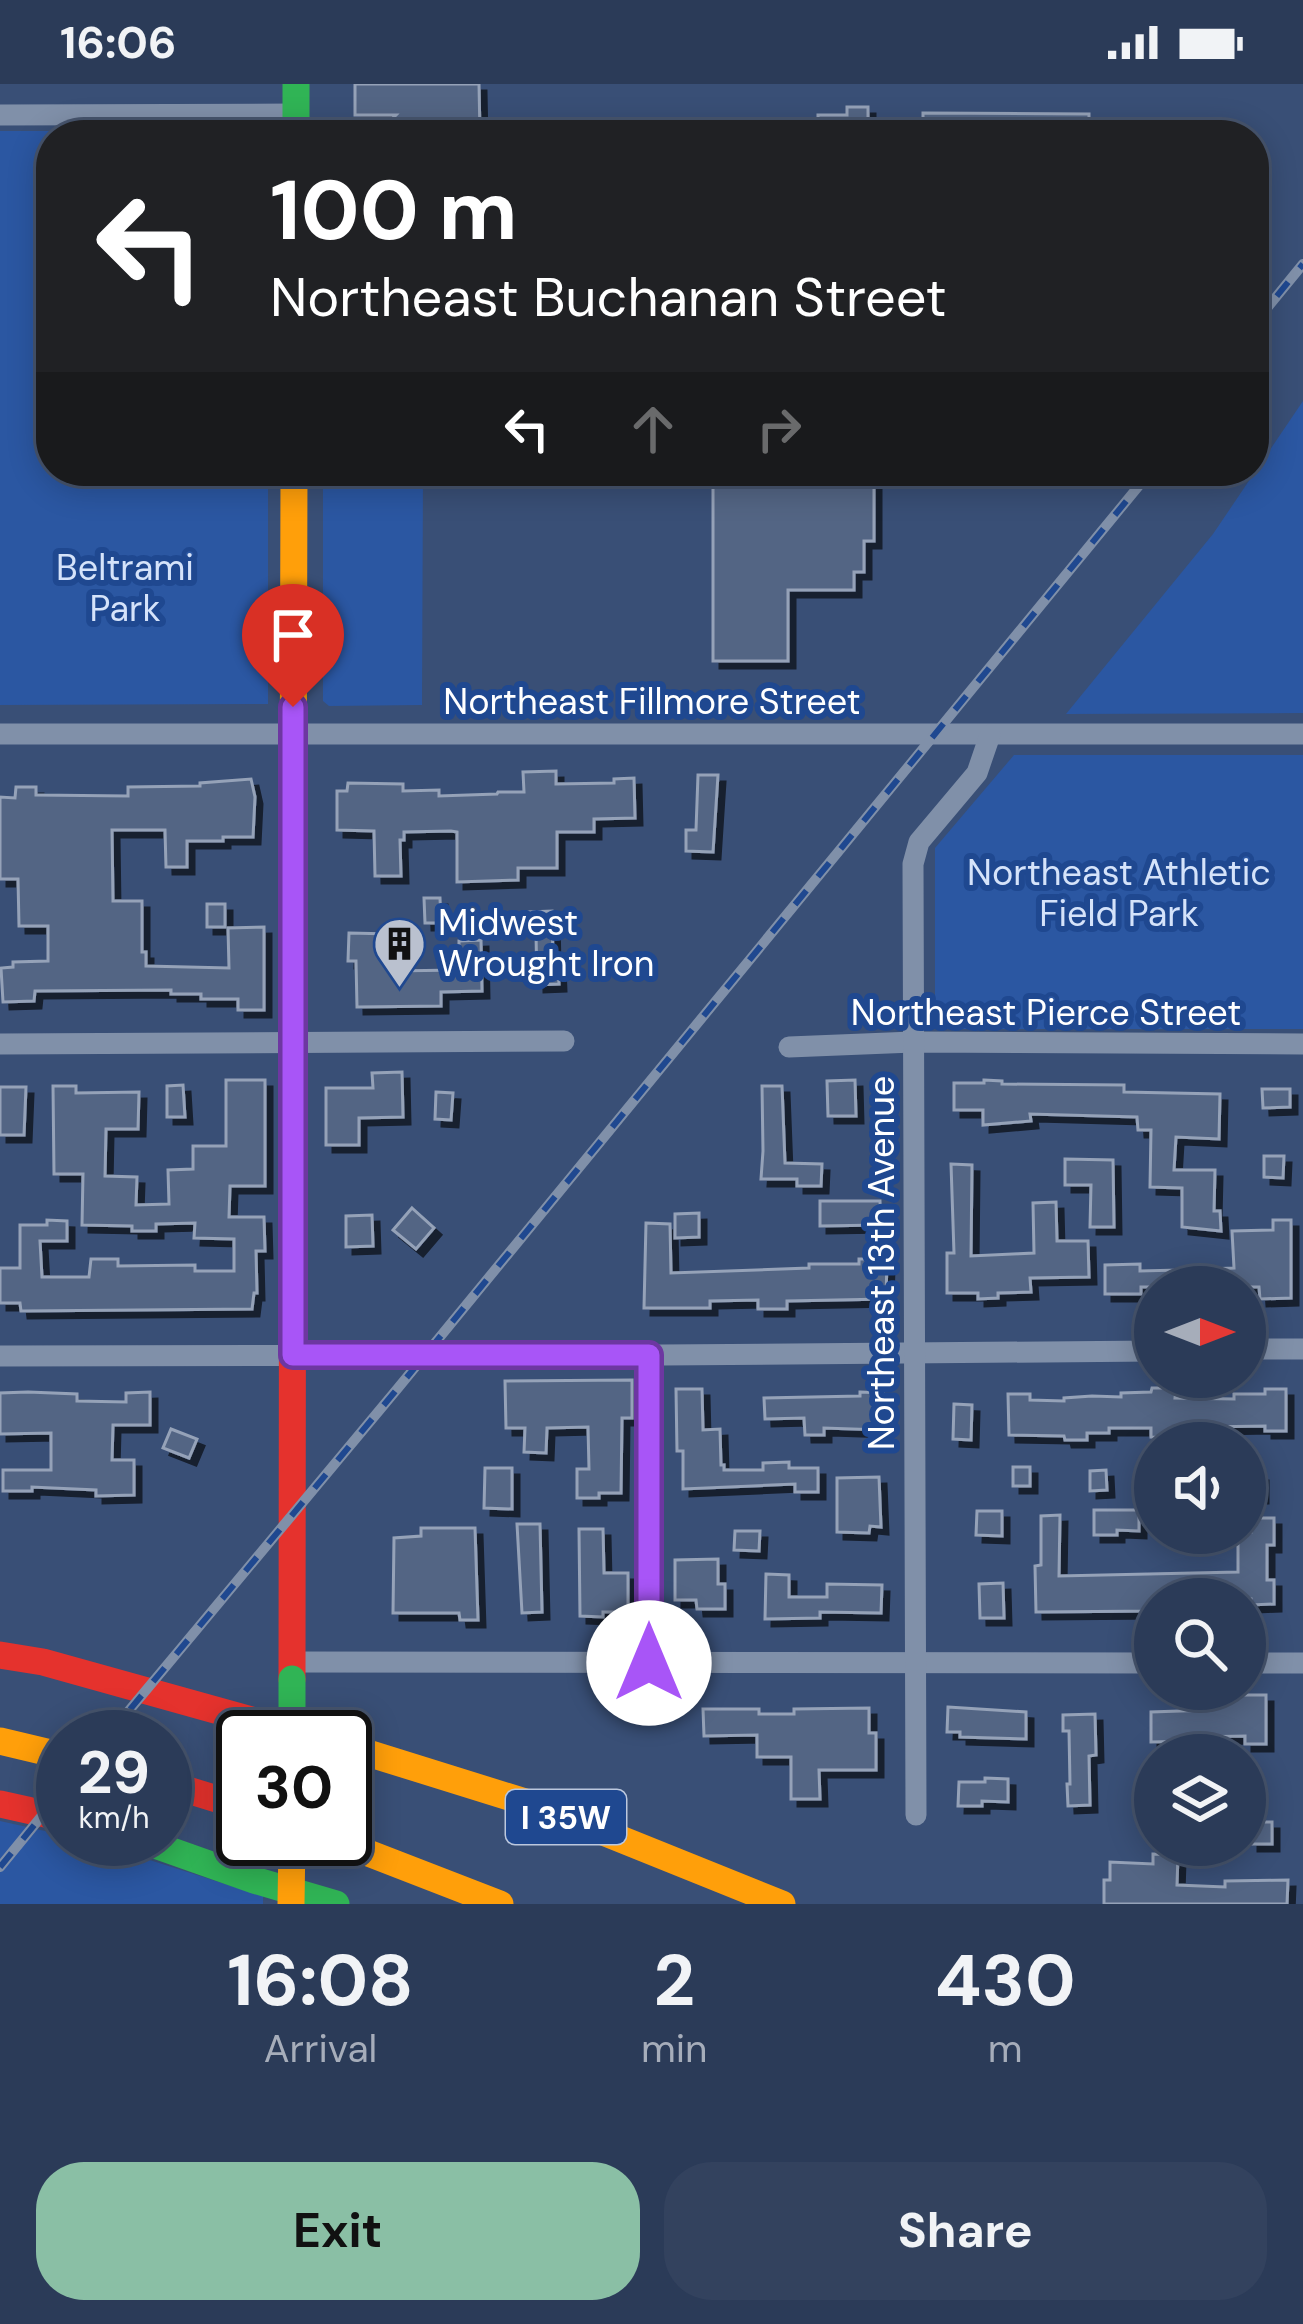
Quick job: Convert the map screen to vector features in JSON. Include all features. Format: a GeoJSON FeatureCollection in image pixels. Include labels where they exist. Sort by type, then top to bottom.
{"type":"FeatureCollection","features":[{"type":"Feature","properties":{"kind":"main road"},"geometry":{"type":"LineString","coordinates":[[292,1710],[294,486]]}},
{"type":"Feature","properties":{"kind":"main road"},"geometry":{"type":"LineString","coordinates":[[0,1655],[43,1662],[216,1710]]}},
{"type":"Feature","properties":{"kind":"main road"},"geometry":{"type":"LineString","coordinates":[[0,1741],[36,1750]]}},
{"type":"Feature","properties":{"kind":"main road","name":"I 35W"},"geometry":{"type":"LineString","coordinates":[[372,1754],[542,1807],[786,1904]]}},
{"type":"Feature","properties":{"kind":"main road"},"geometry":{"type":"LineString","coordinates":[[0,1804],[36,1812]]}},
{"type":"Feature","properties":{"kind":"main road"},"geometry":{"type":"LineString","coordinates":[[372,1854],[500,1904]]}},
{"type":"Feature","properties":{"kind":"main road"},"geometry":{"type":"LineString","coordinates":[[192,1858],[336,1904]]}},
{"type":"Feature","properties":{"kind":"main road"},"geometry":{"type":"LineString","coordinates":[[291,1904],[292,1866]]}},
{"type":"Feature","properties":{"kind":"street"},"geometry":{"type":"LineString","coordinates":[[0,116],[296,102]]}},
{"type":"Feature","properties":{"kind":"street","name":"Northeast Fillmore Street"},"geometry":{"type":"LineString","coordinates":[[0,734],[1303,734]]}},
{"type":"Feature","properties":{"kind":"street","name":"Northeast 13th Avenue"},"geometry":{"type":"LineString","coordinates":[[916,1815],[913,864],[919,842],[976,773],[990,735]]}},
{"type":"Feature","properties":{"kind":"street"},"geometry":{"type":"LineString","coordinates":[[0,1044],[564,1041]]}},
{"type":"Feature","properties":{"kind":"street","name":"Northeast Pierce Street"},"geometry":{"type":"LineString","coordinates":[[789,1047],[913,1042],[1303,1044]]}},
{"type":"Feature","properties":{"kind":"street"},"geometry":{"type":"LineString","coordinates":[[1266,1349],[1303,1349]]}},
{"type":"Feature","properties":{"kind":"street"},"geometry":{"type":"LineString","coordinates":[[0,1356],[1134,1351]]}},
{"type":"Feature","properties":{"kind":"street"},"geometry":{"type":"LineString","coordinates":[[649,1355],[649,1663]]}},
{"type":"Feature","properties":{"kind":"street"},"geometry":{"type":"LineString","coordinates":[[292,1671],[649,1663],[1134,1663]]}},
{"type":"Feature","properties":{"kind":"street"},"geometry":{"type":"LineString","coordinates":[[1266,1663],[1303,1664]]}},
{"type":"Feature","properties":{"kind":"green space","name":"Beltrami Park"},"geometry":{"type":"Polygon","coordinates":[[[0,131],[36,131],[36,486],[268,486],[268,704],[0,705],[0,131]]]}},
{"type":"Feature","properties":{"kind":"green space"},"geometry":{"type":"Polygon","coordinates":[[[1303,401],[1303,713],[1066,714],[1213,534],[1245,486],[1269,486],[1269,451],[1303,401]]]}},
{"type":"Feature","properties":{"kind":"green space"},"geometry":{"type":"Polygon","coordinates":[[[323,486],[423,486],[422,705],[329,706],[323,701],[323,486]]]}},
{"type":"Feature","properties":{"kind":"green space","name":"Northeast Athletic Field Park"},"geometry":{"type":"Polygon","coordinates":[[[1014,755],[1303,755],[1303,1029],[935,1029],[935,848],[1014,755]]]}},
{"type":"Feature","properties":{"kind":"green space"},"geometry":{"type":"Polygon","coordinates":[[[0,1821],[36,1829],[36,1866],[168,1866],[263,1896],[263,1904],[0,1904],[0,1821]]]}},
{"type":"Feature","properties":{"kind":"building"},"geometry":{"type":"Polygon","coordinates":[[[355,84],[479,84],[480,120],[355,115],[355,84]]]}},
{"type":"Feature","properties":{"kind":"building"},"geometry":{"type":"Polygon","coordinates":[[[847,107],[868,107],[868,120],[818,120],[818,115],[847,115],[847,107]]]}},
{"type":"Feature","properties":{"kind":"building"},"geometry":{"type":"Polygon","coordinates":[[[923,113],[1089,114],[1089,120],[923,120],[923,113]]]}},
{"type":"Feature","properties":{"kind":"building"},"geometry":{"type":"Polygon","coordinates":[[[713,486],[874,486],[874,541],[864,541],[864,572],[854,572],[854,590],[788,590],[788,661],[713,661],[713,486]]]}},
{"type":"Feature","properties":{"kind":"building"},"geometry":{"type":"Polygon","coordinates":[[[556,771],[556,784],[634,778],[635,818],[594,819],[594,832],[557,832],[557,868],[518,868],[518,880],[457,882],[457,832],[451,831],[404,832],[401,876],[375,876],[374,831],[337,830],[337,791],[347,791],[348,783],[403,784],[403,791],[439,790],[439,796],[497,794],[524,792],[523,772],[556,771]]]}},
{"type":"Feature","properties":{"kind":"building"},"geometry":{"type":"Polygon","coordinates":[[[698,775],[718,775],[713,852],[686,851],[686,830],[696,830],[698,775]]]}},
{"type":"Feature","properties":{"kind":"building"},"geometry":{"type":"Polygon","coordinates":[[[251,779],[253,837],[187,841],[187,867],[166,867],[165,830],[112,830],[113,901],[142,901],[146,966],[229,968],[228,928],[264,927],[264,1010],[238,1010],[238,999],[201,999],[201,994],[171,994],[171,990],[35,991],[34,1001],[3,1002],[1,968],[13,967],[13,962],[48,961],[48,926],[19,926],[18,879],[0,879],[0,797],[15,798],[16,787],[36,787],[36,795],[128,796],[128,787],[200,786],[251,779]]]}},
{"type":"Feature","properties":{"kind":"building"},"geometry":{"type":"Polygon","coordinates":[[[424,898],[440,898],[441,923],[425,923],[424,898]]]}},
{"type":"Feature","properties":{"kind":"building"},"geometry":{"type":"Polygon","coordinates":[[[207,904],[225,904],[225,927],[207,927],[207,904]]]}},
{"type":"Feature","properties":{"kind":"building"},"geometry":{"type":"Polygon","coordinates":[[[552,911],[553,960],[558,960],[559,984],[537,985],[536,934],[529,934],[529,912],[552,911]]]}},
{"type":"Feature","properties":{"kind":"building"},"geometry":{"type":"Polygon","coordinates":[[[349,933],[391,934],[391,971],[459,970],[459,941],[481,940],[482,991],[441,992],[441,1006],[357,1007],[356,961],[348,961],[349,933]]]}},
{"type":"Feature","properties":{"kind":"building"},"geometry":{"type":"Polygon","coordinates":[[[402,1072],[403,1117],[359,1118],[359,1145],[326,1145],[326,1088],[373,1088],[372,1073],[402,1072]]]}},
{"type":"Feature","properties":{"kind":"building"},"geometry":{"type":"Polygon","coordinates":[[[226,1080],[265,1080],[265,1186],[230,1186],[229,1217],[264,1217],[265,1251],[256,1251],[257,1293],[252,1309],[21,1311],[20,1303],[0,1303],[0,1268],[20,1268],[20,1225],[47,1225],[47,1220],[67,1221],[67,1241],[40,1241],[42,1277],[89,1277],[91,1259],[118,1259],[118,1266],[195,1265],[195,1271],[234,1271],[234,1239],[194,1238],[195,1223],[156,1224],[156,1231],[82,1225],[83,1174],[54,1174],[53,1086],[76,1086],[76,1093],[139,1092],[138,1129],[106,1129],[105,1176],[137,1177],[136,1205],[169,1204],[168,1170],[193,1169],[193,1146],[226,1146],[226,1080]]]}},
{"type":"Feature","properties":{"kind":"building"},"geometry":{"type":"Polygon","coordinates":[[[855,1080],[856,1116],[828,1116],[827,1081],[855,1080]]]}},
{"type":"Feature","properties":{"kind":"building"},"geometry":{"type":"Polygon","coordinates":[[[954,1083],[1124,1085],[1124,1092],[1220,1094],[1219,1139],[1176,1137],[1174,1170],[1215,1170],[1214,1211],[1220,1211],[1221,1231],[1182,1227],[1182,1188],[1150,1187],[1151,1130],[1138,1130],[1137,1117],[1030,1114],[1031,1121],[983,1125],[983,1110],[954,1110],[954,1083]]]}},
{"type":"Feature","properties":{"kind":"building"},"geometry":{"type":"Polygon","coordinates":[[[183,1085],[185,1117],[167,1117],[167,1086],[183,1085]]]}},
{"type":"Feature","properties":{"kind":"building"},"geometry":{"type":"Polygon","coordinates":[[[762,1086],[782,1086],[785,1163],[822,1164],[821,1186],[797,1186],[797,1179],[761,1179],[762,1086]]]}},
{"type":"Feature","properties":{"kind":"building"},"geometry":{"type":"Polygon","coordinates":[[[0,1087],[26,1087],[24,1135],[0,1135],[0,1087]]]}},
{"type":"Feature","properties":{"kind":"building"},"geometry":{"type":"Polygon","coordinates":[[[1262,1089],[1290,1089],[1290,1107],[1263,1108],[1262,1089]]]}},
{"type":"Feature","properties":{"kind":"building"},"geometry":{"type":"Polygon","coordinates":[[[436,1092],[453,1093],[451,1120],[435,1119],[436,1092]]]}},
{"type":"Feature","properties":{"kind":"building"},"geometry":{"type":"Polygon","coordinates":[[[1264,1156],[1284,1156],[1283,1178],[1264,1177],[1264,1156]]]}},
{"type":"Feature","properties":{"kind":"building"},"geometry":{"type":"Polygon","coordinates":[[[1065,1159],[1113,1160],[1114,1227],[1090,1227],[1091,1185],[1065,1185],[1065,1159]]]}},
{"type":"Feature","properties":{"kind":"building"},"geometry":{"type":"Polygon","coordinates":[[[951,1164],[972,1165],[971,1256],[1034,1253],[1033,1203],[1056,1202],[1057,1241],[1088,1241],[1089,1277],[1030,1278],[1031,1292],[998,1293],[998,1298],[947,1293],[947,1253],[954,1253],[951,1164]]]}},
{"type":"Feature","properties":{"kind":"building"},"geometry":{"type":"Polygon","coordinates":[[[820,1201],[880,1201],[881,1225],[820,1226],[820,1201]]]}},
{"type":"Feature","properties":{"kind":"building"},"geometry":{"type":"Polygon","coordinates":[[[412,1208],[434,1228],[416,1249],[393,1230],[412,1208]]]}},
{"type":"Feature","properties":{"kind":"building"},"geometry":{"type":"Polygon","coordinates":[[[699,1213],[699,1237],[675,1238],[675,1214],[699,1213]]]}},
{"type":"Feature","properties":{"kind":"building"},"geometry":{"type":"Polygon","coordinates":[[[372,1215],[373,1246],[346,1247],[346,1216],[372,1215]]]}},
{"type":"Feature","properties":{"kind":"building"},"geometry":{"type":"Polygon","coordinates":[[[1273,1220],[1291,1220],[1291,1298],[1266,1299],[1266,1266],[1234,1266],[1232,1231],[1273,1230],[1273,1220]]]}},
{"type":"Feature","properties":{"kind":"building"},"geometry":{"type":"Polygon","coordinates":[[[646,1223],[670,1224],[671,1273],[809,1268],[809,1264],[887,1259],[886,1299],[787,1301],[787,1309],[758,1309],[758,1300],[710,1301],[710,1308],[644,1308],[646,1223]]]}},
{"type":"Feature","properties":{"kind":"building"},"geometry":{"type":"Polygon","coordinates":[[[1140,1264],[1134,1266],[1134,1294],[1105,1294],[1105,1265],[1140,1264]]]}},
{"type":"Feature","properties":{"kind":"building"},"geometry":{"type":"Polygon","coordinates":[[[632,1380],[632,1418],[622,1418],[621,1493],[577,1498],[577,1469],[589,1469],[588,1427],[547,1428],[546,1453],[524,1452],[525,1428],[506,1428],[505,1381],[632,1380]]]}},
{"type":"Feature","properties":{"kind":"building"},"geometry":{"type":"Polygon","coordinates":[[[676,1389],[702,1389],[703,1430],[720,1429],[724,1470],[763,1470],[763,1463],[789,1462],[789,1468],[818,1468],[818,1492],[795,1492],[795,1484],[683,1489],[676,1389]]]}},
{"type":"Feature","properties":{"kind":"building"},"geometry":{"type":"Polygon","coordinates":[[[1266,1389],[1286,1389],[1286,1431],[1266,1431],[1266,1422],[1134,1422],[1134,1428],[1087,1433],[1087,1440],[1009,1435],[1008,1394],[1064,1401],[1121,1397],[1121,1393],[1134,1393],[1134,1398],[1234,1399],[1266,1398],[1266,1389]]]}},
{"type":"Feature","properties":{"kind":"building"},"geometry":{"type":"Polygon","coordinates":[[[150,1392],[150,1425],[113,1425],[112,1460],[134,1460],[134,1495],[96,1496],[96,1490],[32,1487],[32,1491],[3,1491],[3,1470],[51,1470],[51,1433],[0,1434],[0,1393],[77,1394],[77,1401],[126,1402],[126,1393],[150,1392]]]}},
{"type":"Feature","properties":{"kind":"building"},"geometry":{"type":"Polygon","coordinates":[[[860,1392],[883,1393],[882,1430],[824,1428],[824,1435],[805,1435],[804,1418],[765,1419],[764,1398],[860,1396],[860,1392]]]}},
{"type":"Feature","properties":{"kind":"building"},"geometry":{"type":"Polygon","coordinates":[[[954,1404],[972,1405],[971,1440],[953,1439],[954,1404]]]}},
{"type":"Feature","properties":{"kind":"building"},"geometry":{"type":"Polygon","coordinates":[[[171,1429],[197,1439],[189,1458],[163,1448],[171,1429]]]}},
{"type":"Feature","properties":{"kind":"building"},"geometry":{"type":"Polygon","coordinates":[[[1013,1467],[1030,1467],[1030,1486],[1013,1486],[1013,1467]]]}},
{"type":"Feature","properties":{"kind":"building"},"geometry":{"type":"Polygon","coordinates":[[[485,1468],[512,1468],[512,1509],[484,1508],[485,1468]]]}},
{"type":"Feature","properties":{"kind":"building"},"geometry":{"type":"Polygon","coordinates":[[[1106,1470],[1107,1490],[1090,1491],[1090,1471],[1106,1470]]]}},
{"type":"Feature","properties":{"kind":"building"},"geometry":{"type":"Polygon","coordinates":[[[879,1477],[881,1527],[870,1526],[869,1533],[837,1532],[837,1478],[879,1477]]]}},
{"type":"Feature","properties":{"kind":"building"},"geometry":{"type":"Polygon","coordinates":[[[1094,1510],[1134,1510],[1134,1531],[1094,1535],[1094,1510]]]}},
{"type":"Feature","properties":{"kind":"building"},"geometry":{"type":"Polygon","coordinates":[[[977,1511],[1002,1511],[1002,1536],[976,1535],[977,1511]]]}},
{"type":"Feature","properties":{"kind":"building"},"geometry":{"type":"Polygon","coordinates":[[[1060,1515],[1059,1576],[1238,1572],[1238,1554],[1266,1554],[1266,1518],[1274,1518],[1274,1545],[1267,1545],[1267,1580],[1274,1580],[1274,1604],[1266,1604],[1266,1578],[1134,1578],[1134,1611],[1036,1612],[1041,1516],[1060,1515]]]}},
{"type":"Feature","properties":{"kind":"building"},"geometry":{"type":"Polygon","coordinates":[[[517,1524],[540,1524],[542,1612],[522,1613],[517,1524]]]}},
{"type":"Feature","properties":{"kind":"building"},"geometry":{"type":"Polygon","coordinates":[[[421,1528],[475,1528],[478,1620],[460,1620],[459,1613],[393,1613],[394,1538],[421,1536],[421,1528]]]}},
{"type":"Feature","properties":{"kind":"building"},"geometry":{"type":"Polygon","coordinates":[[[579,1529],[603,1529],[604,1573],[628,1573],[628,1612],[580,1616],[579,1529]]]}},
{"type":"Feature","properties":{"kind":"building"},"geometry":{"type":"Polygon","coordinates":[[[735,1531],[760,1531],[759,1551],[734,1550],[735,1531]]]}},
{"type":"Feature","properties":{"kind":"building"},"geometry":{"type":"Polygon","coordinates":[[[718,1559],[725,1609],[697,1609],[696,1600],[675,1600],[675,1560],[718,1559]]]}},
{"type":"Feature","properties":{"kind":"building"},"geometry":{"type":"Polygon","coordinates":[[[766,1574],[789,1575],[789,1597],[827,1597],[827,1584],[882,1585],[881,1613],[820,1612],[820,1618],[765,1619],[766,1574]]]}},
{"type":"Feature","properties":{"kind":"building"},"geometry":{"type":"Polygon","coordinates":[[[1003,1583],[1004,1618],[980,1618],[979,1584],[1003,1583]]]}},
{"type":"Feature","properties":{"kind":"building"},"geometry":{"type":"Polygon","coordinates":[[[948,1707],[1026,1712],[1026,1739],[960,1737],[960,1732],[947,1732],[948,1707]]]}},
{"type":"Feature","properties":{"kind":"building"},"geometry":{"type":"Polygon","coordinates":[[[869,1708],[869,1733],[876,1733],[876,1770],[819,1770],[820,1799],[791,1799],[791,1757],[757,1757],[757,1735],[704,1736],[703,1709],[794,1714],[794,1709],[869,1708]]]}},
{"type":"Feature","properties":{"kind":"building"},"geometry":{"type":"Polygon","coordinates":[[[1266,1710],[1266,1734],[1151,1734],[1151,1712],[1266,1710]]]}},
{"type":"Feature","properties":{"kind":"building"},"geometry":{"type":"Polygon","coordinates":[[[1095,1714],[1096,1755],[1089,1756],[1090,1805],[1068,1806],[1069,1731],[1063,1731],[1063,1715],[1095,1714]]]}},
{"type":"Feature","properties":{"kind":"building"},"geometry":{"type":"Polygon","coordinates":[[[985,1778],[1008,1779],[1008,1802],[958,1806],[959,1782],[985,1782],[985,1778]]]}},
{"type":"Feature","properties":{"kind":"building"},"geometry":{"type":"Polygon","coordinates":[[[1266,1822],[1272,1822],[1272,1844],[1266,1844],[1266,1822]]]}},
{"type":"Feature","properties":{"kind":"building"},"geometry":{"type":"Polygon","coordinates":[[[1110,1862],[1178,1866],[1177,1885],[1225,1887],[1225,1881],[1288,1880],[1287,1904],[1104,1904],[1110,1862]]]}},
{"type":"Feature","properties":{"kind":"railway"},"geometry":{"type":"LineString","coordinates":[[1269,306],[1303,264]]}},
{"type":"Feature","properties":{"kind":"railway"},"geometry":{"type":"LineString","coordinates":[[130,1710],[1139,486]]}},
{"type":"Feature","properties":{"kind":"railway"},"geometry":{"type":"LineString","coordinates":[[0,1867],[36,1823]]}},
{"type":"Feature","properties":{"kind":"traffic: fast"},"geometry":{"type":"LineString","coordinates":[[296,84],[296,120]]}},
{"type":"Feature","properties":{"kind":"traffic: fast"},"geometry":{"type":"LineString","coordinates":[[292,1679],[292,1710]]}},
{"type":"Feature","properties":{"kind":"traffic: fast"},"geometry":{"type":"LineString","coordinates":[[192,1858],[336,1904]]}},
{"type":"Feature","properties":{"kind":"traffic: slow"},"geometry":{"type":"LineString","coordinates":[[293,843],[294,486]]}},
{"type":"Feature","properties":{"kind":"traffic: slow"},"geometry":{"type":"LineString","coordinates":[[0,1741],[36,1750]]}},
{"type":"Feature","properties":{"kind":"traffic: slow"},"geometry":{"type":"LineString","coordinates":[[372,1754],[541,1807],[782,1904]]}},
{"type":"Feature","properties":{"kind":"traffic: slow"},"geometry":{"type":"LineString","coordinates":[[372,1854],[500,1904]]}},
{"type":"Feature","properties":{"kind":"traffic: slow"},"geometry":{"type":"LineString","coordinates":[[291,1904],[292,1866]]}},
{"type":"Feature","properties":{"kind":"traffic: jam"},"geometry":{"type":"LineString","coordinates":[[292,1679],[293,843]]}},
{"type":"Feature","properties":{"kind":"traffic: jam"},"geometry":{"type":"LineString","coordinates":[[0,1655],[43,1662],[216,1710]]}},
{"type":"Feature","properties":{"kind":"traffic: jam"},"geometry":{"type":"LineString","coordinates":[[192,1791],[216,1799]]}},
{"type":"Feature","properties":{"kind":"traffic: jam"},"geometry":{"type":"LineString","coordinates":[[0,1804],[36,1812]]}},
{"type":"Feature","properties":{"kind":"place","name":"Midwest Wrought Iron"},"geometry":{"type":"Point","coordinates":[399,989]}},
{"type":"Feature","properties":{"kind":"route"},"geometry":{"type":"LineString","coordinates":[[293,707],[293,1355],[649,1355],[649,1663]]}}]}
